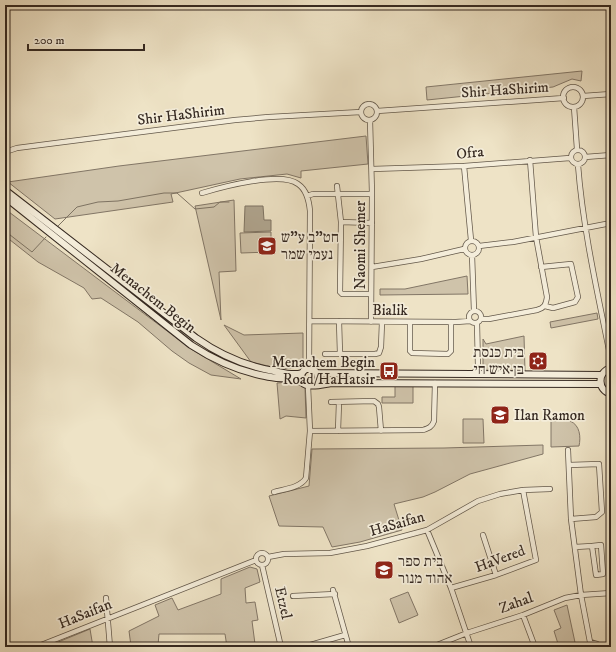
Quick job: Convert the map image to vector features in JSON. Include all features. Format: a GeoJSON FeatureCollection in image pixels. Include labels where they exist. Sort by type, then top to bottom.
{"type":"FeatureCollection","features":[{"type":"Feature","properties":{"kind":"main road","name":"Menachem Begin"},"geometry":{"type":"LineString","coordinates":[[5,190],[213,350],[254,367],[294,375],[302,373]]}},
{"type":"Feature","properties":{"kind":"main road","name":"Menachem Begin"},"geometry":{"type":"LineString","coordinates":[[5,198],[191,345],[209,357],[244,372],[294,380],[308,384],[600,384]]}},
{"type":"Feature","properties":{"kind":"main road"},"geometry":{"type":"LineString","coordinates":[[317,373],[318,380],[308,384],[301,378],[302,373],[309,368],[317,373],[601,375]]}},
{"type":"Feature","properties":{"kind":"main road"},"geometry":{"type":"LineString","coordinates":[[611,368],[604,371],[601,375],[600,384],[606,392],[611,394]]}},
{"type":"Feature","properties":{"kind":"street"},"geometry":{"type":"LineString","coordinates":[[573,88],[580,90],[583,96],[581,102],[574,107],[567,105],[564,98],[565,92],[573,88]]}},
{"type":"Feature","properties":{"kind":"street"},"geometry":{"type":"LineString","coordinates":[[583,96],[611,94]]}},
{"type":"Feature","properties":{"kind":"street","name":"Shir HaShirim"},"geometry":{"type":"LineString","coordinates":[[377,111],[564,98]]}},
{"type":"Feature","properties":{"kind":"street"},"geometry":{"type":"LineString","coordinates":[[369,104],[374,106],[377,111],[376,116],[370,120],[364,118],[361,112],[364,106],[369,104]]}},
{"type":"Feature","properties":{"kind":"street"},"geometry":{"type":"LineString","coordinates":[[574,107],[577,150]]}},
{"type":"Feature","properties":{"kind":"street","name":"Shir HaShirim"},"geometry":{"type":"LineString","coordinates":[[5,152],[16,148],[235,120],[361,112]]}},
{"type":"Feature","properties":{"kind":"street","name":"Naomi Shemer"},"geometry":{"type":"LineString","coordinates":[[370,120],[372,169],[371,322]]}},
{"type":"Feature","properties":{"kind":"street"},"geometry":{"type":"LineString","coordinates":[[577,150],[583,151],[585,157],[582,163],[578,165],[573,163],[570,158],[572,152],[577,150]]}},
{"type":"Feature","properties":{"kind":"street"},"geometry":{"type":"LineString","coordinates":[[585,157],[611,155]]}},
{"type":"Feature","properties":{"kind":"street","name":"Ofra"},"geometry":{"type":"LineString","coordinates":[[372,169],[464,166],[570,158]]}},
{"type":"Feature","properties":{"kind":"street"},"geometry":{"type":"LineString","coordinates":[[530,160],[536,237],[547,297],[545,306]]}},
{"type":"Feature","properties":{"kind":"street"},"geometry":{"type":"LineString","coordinates":[[578,165],[580,191],[586,227],[611,360]]}},
{"type":"Feature","properties":{"kind":"street"},"geometry":{"type":"LineString","coordinates":[[464,166],[471,240]]}},
{"type":"Feature","properties":{"kind":"street"},"geometry":{"type":"LineString","coordinates":[[202,192],[243,182],[284,179],[299,184],[307,196],[310,222],[309,368]]}},
{"type":"Feature","properties":{"kind":"street"},"geometry":{"type":"LineString","coordinates":[[337,186],[341,222],[340,292],[342,294],[371,294]]}},
{"type":"Feature","properties":{"kind":"street"},"geometry":{"type":"LineString","coordinates":[[307,196],[313,194],[372,194]]}},
{"type":"Feature","properties":{"kind":"street"},"geometry":{"type":"LineString","coordinates":[[341,222],[372,223]]}},
{"type":"Feature","properties":{"kind":"street"},"geometry":{"type":"LineString","coordinates":[[479,246],[513,242],[611,223]]}},
{"type":"Feature","properties":{"kind":"street"},"geometry":{"type":"LineString","coordinates":[[471,240],[475,241],[479,246]]}},
{"type":"Feature","properties":{"kind":"street"},"geometry":{"type":"LineString","coordinates":[[464,249],[465,244],[471,240]]}},
{"type":"Feature","properties":{"kind":"street"},"geometry":{"type":"LineString","coordinates":[[472,255],[477,252],[479,246]]}},
{"type":"Feature","properties":{"kind":"street"},"geometry":{"type":"LineString","coordinates":[[372,267],[421,259],[464,249]]}},
{"type":"Feature","properties":{"kind":"street"},"geometry":{"type":"LineString","coordinates":[[464,249],[468,254],[472,255]]}},
{"type":"Feature","properties":{"kind":"street"},"geometry":{"type":"LineString","coordinates":[[472,255],[474,311]]}},
{"type":"Feature","properties":{"kind":"street"},"geometry":{"type":"LineString","coordinates":[[473,322],[481,319],[489,319],[537,310],[545,306],[553,308],[574,302],[578,297],[570,264],[541,268]]}},
{"type":"Feature","properties":{"kind":"street"},"geometry":{"type":"LineString","coordinates":[[474,311],[480,313],[481,319]]}},
{"type":"Feature","properties":{"kind":"street"},"geometry":{"type":"LineString","coordinates":[[474,311],[469,315],[473,322],[476,334],[478,367],[482,373]]}},
{"type":"Feature","properties":{"kind":"street","name":"Bialik"},"geometry":{"type":"LineString","coordinates":[[310,321],[473,322]]}},
{"type":"Feature","properties":{"kind":"street"},"geometry":{"type":"LineString","coordinates":[[339,321],[340,354]]}},
{"type":"Feature","properties":{"kind":"street"},"geometry":{"type":"LineString","coordinates":[[325,354],[379,353],[381,347],[382,322]]}},
{"type":"Feature","properties":{"kind":"street"},"geometry":{"type":"LineString","coordinates":[[410,322],[410,351],[412,353],[448,354],[451,351],[451,322]]}},
{"type":"Feature","properties":{"kind":"street"},"geometry":{"type":"LineString","coordinates":[[474,373],[478,367]]}},
{"type":"Feature","properties":{"kind":"street"},"geometry":{"type":"LineString","coordinates":[[310,430],[381,431],[423,430],[429,428],[433,425],[434,421],[435,383]]}},
{"type":"Feature","properties":{"kind":"street"},"geometry":{"type":"LineString","coordinates":[[274,492],[304,482],[306,478],[310,430],[308,384]]}},
{"type":"Feature","properties":{"kind":"street"},"geometry":{"type":"LineString","coordinates":[[331,402],[374,401],[378,404],[381,431]]}},
{"type":"Feature","properties":{"kind":"street"},"geometry":{"type":"LineString","coordinates":[[338,431],[339,402]]}},
{"type":"Feature","properties":{"kind":"street"},"geometry":{"type":"LineString","coordinates":[[568,450],[571,519],[581,595],[590,642],[597,644],[597,647]]}},
{"type":"Feature","properties":{"kind":"street"},"geometry":{"type":"LineString","coordinates":[[569,465],[599,464],[602,512],[596,517],[571,519]]}},
{"type":"Feature","properties":{"kind":"street","name":"HaSaifan"},"geometry":{"type":"LineString","coordinates":[[268,557],[284,554],[330,553],[367,546],[426,530],[478,501],[500,494],[523,490],[550,489]]}},
{"type":"Feature","properties":{"kind":"street","name":"HaVered"},"geometry":{"type":"LineString","coordinates":[[451,588],[496,575],[536,560],[523,490]]}},
{"type":"Feature","properties":{"kind":"street"},"geometry":{"type":"LineString","coordinates":[[426,530],[451,588],[471,647]]}},
{"type":"Feature","properties":{"kind":"street"},"geometry":{"type":"LineString","coordinates":[[483,535],[496,575]]}},
{"type":"Feature","properties":{"kind":"street"},"geometry":{"type":"LineString","coordinates":[[574,547],[601,545],[603,574],[596,575],[592,546]]}},
{"type":"Feature","properties":{"kind":"street"},"geometry":{"type":"LineString","coordinates":[[260,552],[264,553],[268,557],[266,563],[262,565],[256,560],[256,555],[260,552]]}},
{"type":"Feature","properties":{"kind":"street","name":"HaSaifan"},"geometry":{"type":"LineString","coordinates":[[36,647],[256,560]]}},
{"type":"Feature","properties":{"kind":"street","name":"Etzel"},"geometry":{"type":"LineString","coordinates":[[262,565],[281,647]]}},
{"type":"Feature","properties":{"kind":"street"},"geometry":{"type":"LineString","coordinates":[[292,596],[334,592],[349,647]]}},
{"type":"Feature","properties":{"kind":"street","name":"Zahal"},"geometry":{"type":"LineString","coordinates":[[432,647],[466,633],[523,615],[552,602],[581,595],[611,593]]}},
{"type":"Feature","properties":{"kind":"street"},"geometry":{"type":"LineString","coordinates":[[106,598],[110,647]]}},
{"type":"Feature","properties":{"kind":"street"},"geometry":{"type":"LineString","coordinates":[[523,615],[535,647]]}},
{"type":"Feature","properties":{"kind":"street"},"geometry":{"type":"LineString","coordinates":[[307,646],[345,635]]}},
{"type":"Feature","properties":{"kind":"shaded area"},"geometry":{"type":"Polygon","coordinates":[[[582,71],[581,81],[572,79],[553,87],[427,100],[426,87],[582,71]]]}},
{"type":"Feature","properties":{"kind":"shaded area"},"geometry":{"type":"Polygon","coordinates":[[[366,136],[368,164],[301,171],[301,178],[287,174],[240,179],[171,194],[173,202],[55,219],[8,182],[119,166],[366,136]]]}},
{"type":"Feature","properties":{"kind":"shaded area"},"geometry":{"type":"Polygon","coordinates":[[[234,200],[236,271],[219,272],[221,320],[195,206],[234,200]]]}},
{"type":"Feature","properties":{"kind":"shaded area"},"geometry":{"type":"Polygon","coordinates":[[[245,206],[263,206],[264,220],[271,220],[271,231],[244,232],[245,206]]]}},
{"type":"Feature","properties":{"kind":"shaded area"},"geometry":{"type":"Polygon","coordinates":[[[5,209],[191,349],[241,379],[211,375],[189,363],[172,351],[138,322],[101,298],[92,299],[84,288],[38,262],[5,236],[5,209]]]}},
{"type":"Feature","properties":{"kind":"shaded area"},"geometry":{"type":"Polygon","coordinates":[[[271,232],[271,252],[241,253],[240,233],[271,232]]]}},
{"type":"Feature","properties":{"kind":"shaded area"},"geometry":{"type":"Polygon","coordinates":[[[467,276],[468,294],[380,295],[380,289],[405,289],[467,276]]]}},
{"type":"Feature","properties":{"kind":"shaded area"},"geometry":{"type":"Polygon","coordinates":[[[597,313],[598,319],[551,328],[550,322],[597,313]]]}},
{"type":"Feature","properties":{"kind":"shaded area"},"geometry":{"type":"Polygon","coordinates":[[[224,325],[244,335],[303,333],[303,361],[301,365],[289,368],[276,368],[251,362],[224,325]]]}},
{"type":"Feature","properties":{"kind":"shaded area"},"geometry":{"type":"Polygon","coordinates":[[[524,336],[525,371],[483,370],[483,339],[486,344],[524,336]]]}},
{"type":"Feature","properties":{"kind":"shaded area"},"geometry":{"type":"Polygon","coordinates":[[[277,383],[299,383],[305,388],[306,418],[286,416],[280,419],[277,383]]]}},
{"type":"Feature","properties":{"kind":"shaded area"},"geometry":{"type":"Polygon","coordinates":[[[395,386],[413,386],[413,403],[382,403],[382,397],[395,397],[395,386]]]}},
{"type":"Feature","properties":{"kind":"shaded area"},"geometry":{"type":"Polygon","coordinates":[[[463,419],[483,419],[484,443],[463,443],[463,419]]]}},
{"type":"Feature","properties":{"kind":"shaded area"},"geometry":{"type":"Polygon","coordinates":[[[566,420],[576,425],[580,439],[579,446],[551,447],[551,421],[566,420]]]}},
{"type":"Feature","properties":{"kind":"shaded area"},"geometry":{"type":"Polygon","coordinates":[[[543,445],[543,454],[470,474],[423,497],[394,504],[402,530],[360,542],[332,547],[323,527],[279,526],[269,496],[309,486],[312,449],[444,448],[543,445]]]}},
{"type":"Feature","properties":{"kind":"shaded area"},"geometry":{"type":"Polygon","coordinates":[[[250,567],[257,569],[260,582],[245,588],[246,603],[255,602],[258,620],[252,621],[255,644],[227,647],[225,634],[159,634],[158,645],[131,646],[129,631],[159,616],[155,605],[172,598],[178,610],[221,594],[221,579],[250,567]]]}},
{"type":"Feature","properties":{"kind":"shaded area"},"geometry":{"type":"Polygon","coordinates":[[[408,592],[418,615],[399,623],[390,599],[408,592]]]}},
{"type":"Feature","properties":{"kind":"shaded area"},"geometry":{"type":"Polygon","coordinates":[[[567,605],[576,647],[559,647],[554,631],[561,628],[554,610],[567,605]]]}},
{"type":"Feature","properties":{"kind":"shaded area"},"geometry":{"type":"Polygon","coordinates":[[[90,629],[93,647],[46,647],[90,629]]]}},
{"type":"Feature","properties":{"kind":"waterway"},"geometry":{"type":"LineString","coordinates":[[57,227],[77,207],[98,202],[118,201],[164,193],[177,193],[195,209],[214,207],[220,202],[229,202]]}},
{"type":"Feature","properties":{"kind":"waterway"},"geometry":{"type":"LineString","coordinates":[[5,231],[32,252],[46,237]]}},
{"type":"Feature","properties":{"kind":"place","name":"חט\"ב ע\"ש נעמי שמר"},"geometry":{"type":"Point","coordinates":[267,246]}},
{"type":"Feature","properties":{"kind":"place","name":"בית כנסת בן איש חי"},"geometry":{"type":"Point","coordinates":[538,361]}},
{"type":"Feature","properties":{"kind":"place","name":"Menachem Begin Road/HaHatsir"},"geometry":{"type":"Point","coordinates":[389,371]}},
{"type":"Feature","properties":{"kind":"place","name":"Ilan Ramon"},"geometry":{"type":"Point","coordinates":[500,415]}},
{"type":"Feature","properties":{"kind":"place","name":"בית ספר אהוד מנור"},"geometry":{"type":"Point","coordinates":[384,570]}}]}
